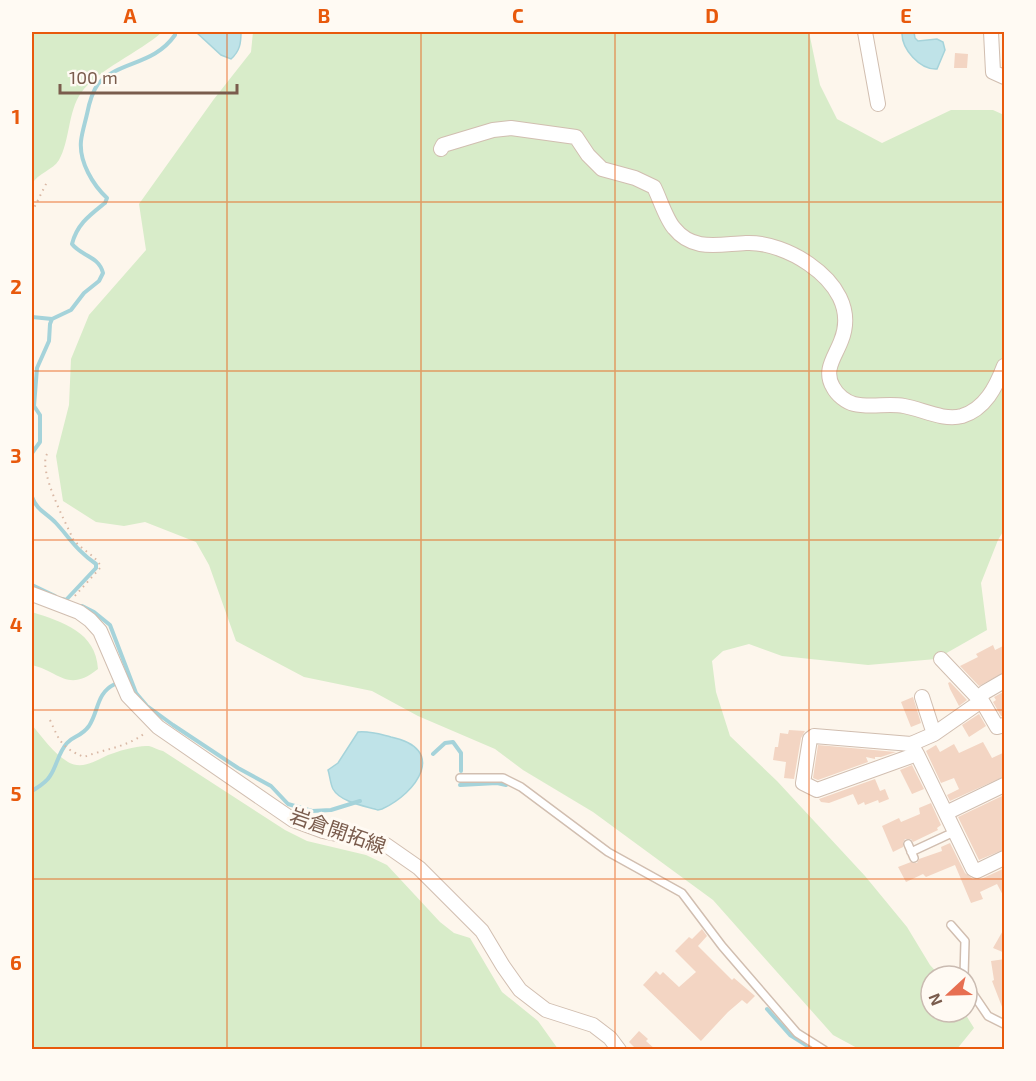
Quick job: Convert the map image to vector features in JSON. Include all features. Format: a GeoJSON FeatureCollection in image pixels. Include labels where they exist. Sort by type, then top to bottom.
{"type":"FeatureCollection","features":[{"type":"Feature","properties":{"kind":"street"},"geometry":{"type":"LineString","coordinates":[[865,32],[879,104]]}},
{"type":"Feature","properties":{"kind":"street"},"geometry":{"type":"LineString","coordinates":[[991,32],[993,72],[1005,77]]}},
{"type":"Feature","properties":{"kind":"street"},"geometry":{"type":"LineString","coordinates":[[441,149],[443,145],[493,130],[511,128],[576,137],[588,155],[602,169],[635,178],[654,187],[672,226],[682,236],[702,246],[746,243],[774,246],[808,263],[832,283],[843,304],[846,322],[828,375],[833,388],[841,397],[853,404],[902,406],[949,417],[963,416],[988,399],[1005,366]]}},
{"type":"Feature","properties":{"kind":"street","name":"岩倉開拓線"},"geometry":{"type":"LineString","coordinates":[[32,594],[79,612],[90,620],[100,631],[128,696],[155,724],[293,820],[323,831],[386,845],[419,868],[482,931],[520,990],[546,1010],[593,1025],[610,1038],[619,1050]]}},
{"type":"Feature","properties":{"kind":"street"},"geometry":{"type":"LineString","coordinates":[[941,659],[982,701],[1001,726]]}},
{"type":"Feature","properties":{"kind":"street"},"geometry":{"type":"LineString","coordinates":[[914,749],[814,736],[810,739],[803,783],[817,790],[914,749],[977,704],[978,698],[985,692],[1005,681]]}},
{"type":"Feature","properties":{"kind":"street"},"geometry":{"type":"LineString","coordinates":[[922,697],[934,734]]}},
{"type":"Feature","properties":{"kind":"street"},"geometry":{"type":"LineString","coordinates":[[914,749],[973,869],[977,871],[1005,858]]}},
{"type":"Feature","properties":{"kind":"street"},"geometry":{"type":"LineString","coordinates":[[946,813],[1005,785]]}},
{"type":"Feature","properties":{"kind":"lane"},"geometry":{"type":"LineString","coordinates":[[460,778],[503,778],[521,787],[608,852],[682,892],[722,946],[797,1033],[824,1050]]}},
{"type":"Feature","properties":{"kind":"lane"},"geometry":{"type":"LineString","coordinates":[[908,844],[913,855],[954,832]]}},
{"type":"Feature","properties":{"kind":"lane"},"geometry":{"type":"LineString","coordinates":[[951,925],[965,941],[964,964]]}},
{"type":"Feature","properties":{"kind":"lane"},"geometry":{"type":"LineString","coordinates":[[979,1003],[988,1016],[1005,1024]]}},
{"type":"Feature","properties":{"kind":"path"},"geometry":{"type":"LineString","coordinates":[[32,212],[47,182]]}},
{"type":"Feature","properties":{"kind":"path"},"geometry":{"type":"LineString","coordinates":[[47,454],[44,459],[45,472],[73,539],[80,549],[98,560],[101,567],[64,607]]}},
{"type":"Feature","properties":{"kind":"path"},"geometry":{"type":"LineString","coordinates":[[50,720],[62,744],[71,752],[84,757],[142,736],[155,724]]}},
{"type":"Feature","properties":{"kind":"green space"},"geometry":{"type":"Polygon","coordinates":[[[32,32],[162,32],[88,84],[77,100],[59,160],[32,184],[32,32]]]}},
{"type":"Feature","properties":{"kind":"green space"},"geometry":{"type":"Polygon","coordinates":[[[253,32],[809,32],[820,85],[837,119],[882,143],[951,110],[993,110],[1004,115],[1004,530],[981,583],[987,630],[936,659],[868,665],[782,656],[749,644],[723,651],[712,661],[716,692],[730,736],[777,781],[865,876],[907,927],[929,964],[919,964],[919,1024],[972,1024],[974,1028],[957,1049],[859,1049],[833,1035],[713,900],[593,812],[523,770],[495,749],[418,716],[372,691],[304,677],[236,641],[209,565],[196,542],[145,522],[124,526],[96,522],[63,501],[56,456],[69,405],[71,359],[89,315],[146,250],[139,204],[214,99],[251,52],[253,32]]]}},
{"type":"Feature","properties":{"kind":"green space"},"geometry":{"type":"Polygon","coordinates":[[[32,612],[76,630],[91,646],[96,656],[98,669],[88,676],[71,680],[32,665],[32,612]]]}},
{"type":"Feature","properties":{"kind":"green space"},"geometry":{"type":"Polygon","coordinates":[[[32,725],[58,754],[68,762],[78,765],[88,764],[112,753],[139,746],[149,746],[163,751],[285,830],[307,841],[366,855],[387,865],[440,922],[454,933],[470,938],[502,992],[538,1021],[558,1049],[32,1049],[32,725]]]}},
{"type":"Feature","properties":{"kind":"water"},"geometry":{"type":"Polygon","coordinates":[[[196,32],[241,32],[241,40],[231,59],[221,55],[196,32]]]}},
{"type":"Feature","properties":{"kind":"water"},"geometry":{"type":"Polygon","coordinates":[[[902,32],[914,32],[918,41],[937,39],[943,42],[945,50],[937,69],[924,66],[913,57],[905,45],[902,32]]]}},
{"type":"Feature","properties":{"kind":"water"},"geometry":{"type":"Polygon","coordinates":[[[358,732],[391,737],[408,743],[419,751],[422,761],[421,771],[415,782],[395,802],[382,809],[378,810],[347,800],[336,793],[331,784],[328,770],[338,763],[358,732]]]}},
{"type":"Feature","properties":{"kind":"building"},"geometry":{"type":"Polygon","coordinates":[[[955,53],[968,54],[967,68],[954,68],[955,53]]]}},
{"type":"Feature","properties":{"kind":"building"},"geometry":{"type":"Polygon","coordinates":[[[993,645],[995,650],[1005,645],[1005,672],[979,686],[960,666],[978,657],[976,654],[993,645]]]}},
{"type":"Feature","properties":{"kind":"building"},"geometry":{"type":"Polygon","coordinates":[[[950,682],[967,700],[959,706],[950,689],[948,683],[950,682]]]}},
{"type":"Feature","properties":{"kind":"building"},"geometry":{"type":"Polygon","coordinates":[[[1005,691],[1005,716],[1001,716],[993,702],[996,700],[994,697],[1005,691]]]}},
{"type":"Feature","properties":{"kind":"building"},"geometry":{"type":"Polygon","coordinates":[[[913,697],[921,723],[911,727],[901,702],[913,697]]]}},
{"type":"Feature","properties":{"kind":"building"},"geometry":{"type":"Polygon","coordinates":[[[979,714],[986,726],[969,737],[962,725],[979,714]]]}},
{"type":"Feature","properties":{"kind":"building"},"geometry":{"type":"Polygon","coordinates":[[[789,730],[805,731],[801,738],[794,779],[784,778],[786,762],[773,760],[780,733],[788,734],[789,730]]]}},
{"type":"Feature","properties":{"kind":"building"},"geometry":{"type":"Polygon","coordinates":[[[983,742],[992,758],[1005,752],[1005,776],[950,801],[947,795],[959,789],[954,778],[941,783],[926,751],[936,745],[940,752],[954,744],[959,753],[983,742]]]}},
{"type":"Feature","properties":{"kind":"building"},"geometry":{"type":"Polygon","coordinates":[[[818,745],[896,752],[875,757],[875,759],[866,757],[868,762],[818,780],[813,778],[818,745]]]}},
{"type":"Feature","properties":{"kind":"building"},"geometry":{"type":"Polygon","coordinates":[[[912,765],[924,789],[912,794],[900,770],[912,765]]]}},
{"type":"Feature","properties":{"kind":"building"},"geometry":{"type":"Polygon","coordinates":[[[875,779],[880,791],[885,789],[889,799],[879,803],[878,800],[858,805],[853,794],[829,803],[821,802],[819,799],[875,779]]]}},
{"type":"Feature","properties":{"kind":"building"},"geometry":{"type":"Polygon","coordinates":[[[1002,796],[1005,802],[1005,849],[979,860],[958,817],[1002,796]]]}},
{"type":"Feature","properties":{"kind":"building"},"geometry":{"type":"Polygon","coordinates":[[[931,803],[941,825],[937,828],[938,830],[913,842],[911,839],[905,839],[903,847],[893,852],[882,826],[899,818],[901,822],[920,814],[919,808],[931,803]]]}},
{"type":"Feature","properties":{"kind":"building"},"geometry":{"type":"Polygon","coordinates":[[[950,843],[965,873],[973,879],[981,879],[1005,868],[1005,899],[997,884],[980,892],[983,899],[971,903],[955,865],[926,877],[923,874],[906,882],[898,867],[911,862],[917,863],[919,859],[942,851],[941,847],[950,843]]]}},
{"type":"Feature","properties":{"kind":"building"},"geometry":{"type":"Polygon","coordinates":[[[1005,927],[1005,953],[993,948],[1005,927]]]}},
{"type":"Feature","properties":{"kind":"building"},"geometry":{"type":"Polygon","coordinates":[[[702,929],[707,936],[698,946],[732,980],[734,978],[755,996],[747,1004],[742,1000],[701,1041],[643,985],[656,971],[660,975],[663,972],[679,987],[696,972],[675,951],[689,937],[692,939],[702,929]]]}},
{"type":"Feature","properties":{"kind":"building"},"geometry":{"type":"Polygon","coordinates":[[[1005,959],[1004,1012],[992,981],[994,980],[991,961],[1005,959]]]}},
{"type":"Feature","properties":{"kind":"building"},"geometry":{"type":"Polygon","coordinates":[[[639,1031],[656,1050],[637,1050],[629,1042],[639,1031]]]}},
{"type":"Feature","properties":{"kind":"waterway"},"geometry":{"type":"LineString","coordinates":[[32,317],[52,319],[71,310],[84,293],[99,281],[103,273],[98,263],[72,244],[81,225],[105,203],[107,198],[88,172],[81,149],[83,131],[94,91],[107,76],[157,52],[175,35]]}},
{"type":"Feature","properties":{"kind":"waterway"},"geometry":{"type":"LineString","coordinates":[[32,453],[40,442],[40,415],[34,406],[37,368],[49,341],[52,319]]}},
{"type":"Feature","properties":{"kind":"waterway"},"geometry":{"type":"LineString","coordinates":[[32,497],[39,508],[55,522],[83,554],[96,564],[96,568],[66,600],[62,599]]}},
{"type":"Feature","properties":{"kind":"waterway"},"geometry":{"type":"LineString","coordinates":[[32,585],[55,596]]}},
{"type":"Feature","properties":{"kind":"waterway"},"geometry":{"type":"LineString","coordinates":[[82,606],[110,625],[136,693],[147,706],[173,725],[238,768],[271,786],[288,804],[312,811],[331,810],[360,801]]}},
{"type":"Feature","properties":{"kind":"waterway"},"geometry":{"type":"LineString","coordinates":[[32,791],[48,778],[69,741],[89,726],[104,692],[115,684]]}},
{"type":"Feature","properties":{"kind":"waterway"},"geometry":{"type":"LineString","coordinates":[[433,754],[445,743],[453,742],[461,753],[461,771]]}},
{"type":"Feature","properties":{"kind":"waterway"},"geometry":{"type":"LineString","coordinates":[[460,785],[497,783],[506,785]]}},
{"type":"Feature","properties":{"kind":"waterway"},"geometry":{"type":"LineString","coordinates":[[767,1009],[790,1035],[814,1050]]}}]}
